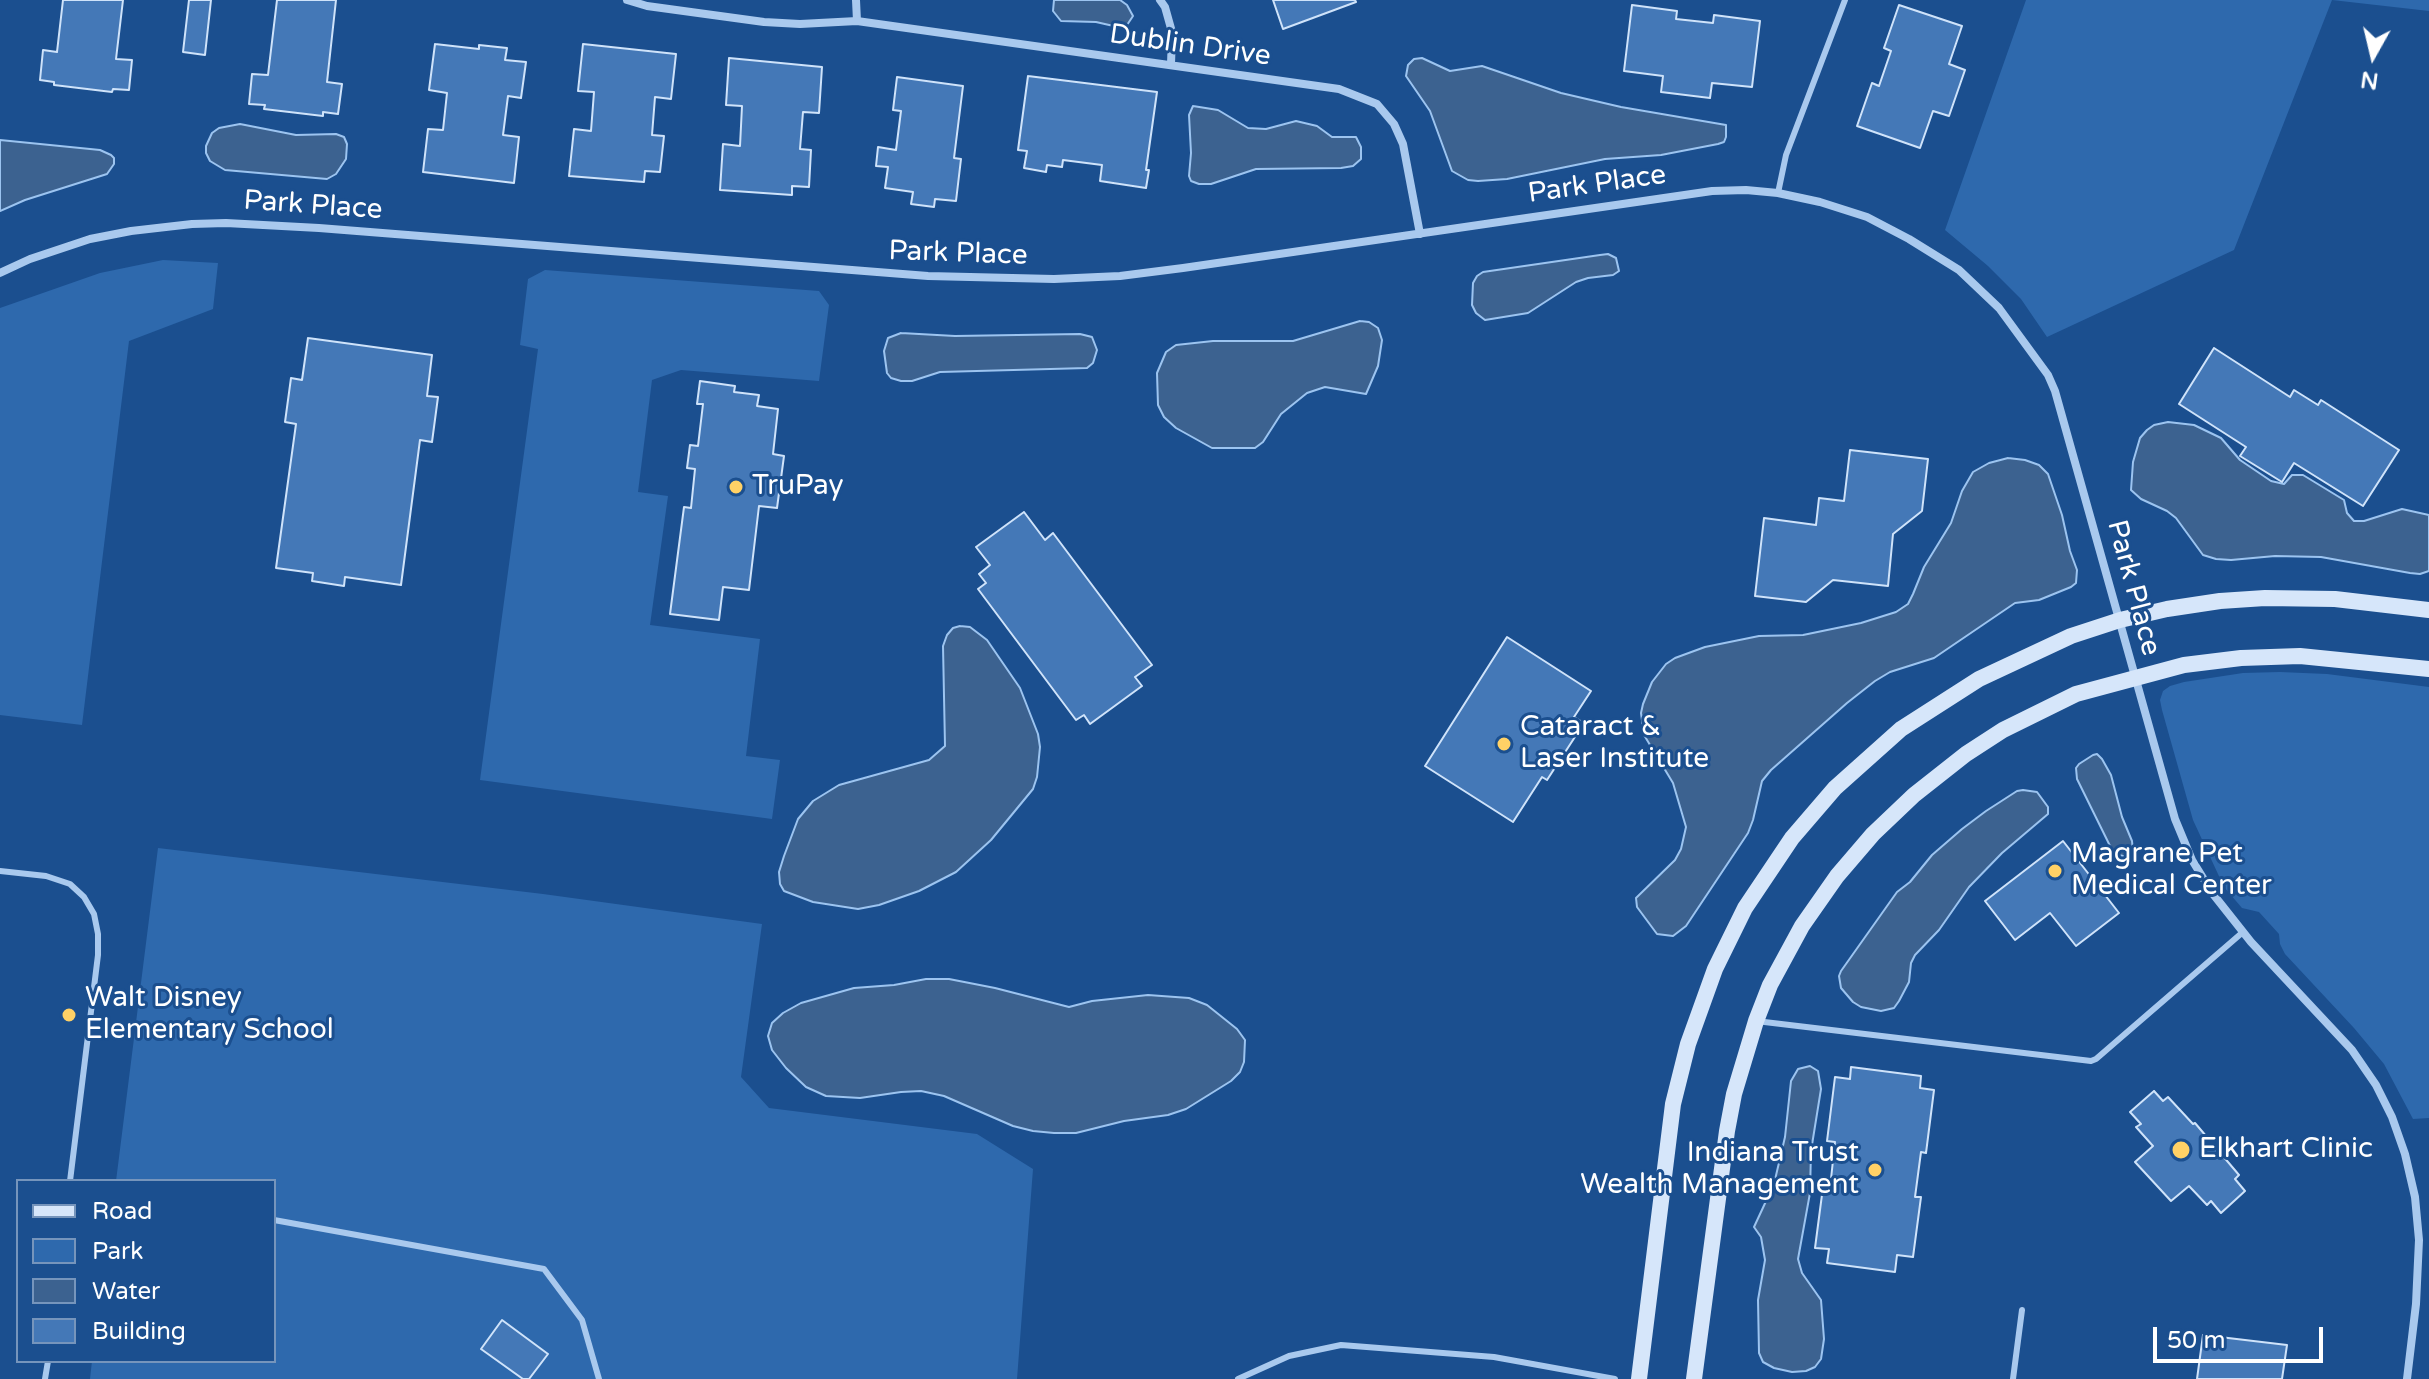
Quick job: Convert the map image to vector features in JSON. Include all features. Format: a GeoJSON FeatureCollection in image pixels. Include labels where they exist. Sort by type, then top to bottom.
{"type":"FeatureCollection","features":[{"type":"Feature","properties":{"kind":"street","name":"Dublin Drive"},"geometry":{"type":"LineString","coordinates":[[627,0],[647,6],[764,22],[857,21],[1339,89],[1377,104],[1394,124],[1403,144],[1420,234]]}},
{"type":"Feature","properties":{"kind":"street"},"geometry":{"type":"LineString","coordinates":[[856,0],[857,21]]}},
{"type":"Feature","properties":{"kind":"street"},"geometry":{"type":"LineString","coordinates":[[1160,0],[1172,32],[1171,65]]}},
{"type":"Feature","properties":{"kind":"street","name":"Park Place"},"geometry":{"type":"LineString","coordinates":[[0,273],[30,259],[90,239],[204,223],[319,228],[990,279],[1054,279],[1120,276],[1712,191],[1778,193],[1867,217],[1959,270],[1999,308],[2040,364],[2055,391],[2175,819],[2192,860],[2213,894],[2243,932],[2352,1050],[2376,1085],[2392,1117],[2415,1197],[2419,1240],[2416,1304],[2407,1379]]}},
{"type":"Feature","properties":{"kind":"street"},"geometry":{"type":"LineString","coordinates":[[1639,1379],[1677,1081],[1688,1044],[1715,969],[1745,908],[1792,838],[1835,788],[1901,729],[1940,703],[2012,661],[2071,636],[2120,620],[2167,609],[2265,598],[2335,599],[2429,610]]}},
{"type":"Feature","properties":{"kind":"street"},"geometry":{"type":"LineString","coordinates":[[1694,1379],[1727,1131],[1734,1094],[1756,1021],[1770,985],[1802,926],[1837,876],[1873,834],[1914,795],[1966,754],[2003,730],[2076,694],[2184,665],[2241,658],[2300,656],[2429,669]]}},
{"type":"Feature","properties":{"kind":"lane"},"geometry":{"type":"LineString","coordinates":[[1778,193],[1786,155],[1845,0]]}},
{"type":"Feature","properties":{"kind":"lane"},"geometry":{"type":"LineString","coordinates":[[0,871],[46,876],[70,884],[84,897],[94,914],[98,955],[70,1179]]}},
{"type":"Feature","properties":{"kind":"lane"},"geometry":{"type":"LineString","coordinates":[[1756,1021],[2091,1061],[2243,932]]}},
{"type":"Feature","properties":{"kind":"lane"},"geometry":{"type":"LineString","coordinates":[[276,1220],[544,1269],[582,1320],[599,1379]]}},
{"type":"Feature","properties":{"kind":"lane"},"geometry":{"type":"LineString","coordinates":[[2013,1379],[2022,1310]]}},
{"type":"Feature","properties":{"kind":"lane"},"geometry":{"type":"LineString","coordinates":[[1238,1379],[1289,1356],[1341,1345],[1494,1357],[1615,1379]]}},
{"type":"Feature","properties":{"kind":"green space"},"geometry":{"type":"Polygon","coordinates":[[[2026,0],[2332,0],[2234,250],[2047,337],[2021,299],[1945,230],[2026,0]]]}},
{"type":"Feature","properties":{"kind":"green space"},"geometry":{"type":"Polygon","coordinates":[[[2332,0],[2429,0],[2429,11],[2332,0]]]}},
{"type":"Feature","properties":{"kind":"green space"},"geometry":{"type":"Polygon","coordinates":[[[163,260],[218,263],[213,309],[129,341],[82,725],[0,715],[0,308],[100,273],[163,260]]]}},
{"type":"Feature","properties":{"kind":"green space"},"geometry":{"type":"Polygon","coordinates":[[[545,270],[819,291],[829,305],[819,381],[681,370],[652,380],[638,492],[668,496],[650,625],[760,639],[746,756],[780,760],[772,819],[480,780],[538,349],[520,345],[528,279],[545,270]]]}},
{"type":"Feature","properties":{"kind":"green space"},"geometry":{"type":"Polygon","coordinates":[[[2243,673],[2327,674],[2429,687],[2429,1118],[2413,1119],[2384,1064],[2285,954],[2279,934],[2259,912],[2242,908],[2224,887],[2193,820],[2162,710],[2160,700],[2163,691],[2184,682],[2243,673]]]}},
{"type":"Feature","properties":{"kind":"green space"},"geometry":{"type":"Polygon","coordinates":[[[158,848],[543,894],[762,924],[741,1077],[769,1108],[977,1134],[1033,1169],[1017,1379],[90,1379],[92,1363],[276,1363],[276,1179],[116,1179],[158,848]]]}},
{"type":"Feature","properties":{"kind":"water"},"geometry":{"type":"Polygon","coordinates":[[[1054,0],[1120,0],[1133,16],[1127,25],[1118,27],[1096,22],[1061,21],[1053,11],[1054,0]]]}},
{"type":"Feature","properties":{"kind":"water"},"geometry":{"type":"Polygon","coordinates":[[[1422,58],[1450,71],[1482,66],[1561,93],[1726,125],[1726,137],[1724,142],[1718,144],[1661,155],[1605,159],[1507,179],[1468,180],[1452,171],[1430,111],[1406,76],[1408,65],[1414,59],[1422,58]]]}},
{"type":"Feature","properties":{"kind":"water"},"geometry":{"type":"Polygon","coordinates":[[[1193,106],[1218,110],[1248,128],[1266,129],[1296,121],[1317,126],[1332,137],[1356,137],[1361,147],[1361,159],[1353,166],[1341,168],[1256,169],[1211,184],[1199,184],[1191,181],[1189,176],[1189,115],[1193,106]]]}},
{"type":"Feature","properties":{"kind":"water"},"geometry":{"type":"Polygon","coordinates":[[[240,124],[296,135],[336,134],[344,137],[347,144],[346,159],[336,174],[327,179],[225,170],[210,161],[206,146],[212,133],[219,128],[240,124]]]}},
{"type":"Feature","properties":{"kind":"water"},"geometry":{"type":"Polygon","coordinates":[[[0,140],[100,150],[114,158],[114,164],[107,174],[0,211],[0,140]]]}},
{"type":"Feature","properties":{"kind":"water"},"geometry":{"type":"Polygon","coordinates":[[[1608,254],[1616,258],[1619,271],[1576,282],[1528,313],[1485,320],[1472,305],[1473,283],[1483,272],[1608,254]]]}},
{"type":"Feature","properties":{"kind":"water"},"geometry":{"type":"Polygon","coordinates":[[[1360,321],[1378,328],[1382,340],[1378,366],[1366,394],[1325,387],[1307,393],[1281,414],[1263,442],[1255,448],[1212,448],[1176,428],[1164,417],[1158,405],[1157,373],[1166,352],[1176,345],[1213,341],[1293,341],[1360,321]]]}},
{"type":"Feature","properties":{"kind":"water"},"geometry":{"type":"Polygon","coordinates":[[[901,333],[955,336],[1080,334],[1092,337],[1097,350],[1093,363],[1087,368],[940,372],[912,381],[901,381],[887,373],[884,351],[888,338],[901,333]]]}},
{"type":"Feature","properties":{"kind":"water"},"geometry":{"type":"Polygon","coordinates":[[[2168,422],[2194,425],[2221,438],[2240,460],[2271,481],[2284,484],[2292,475],[2303,475],[2344,500],[2347,513],[2354,521],[2364,521],[2402,509],[2429,515],[2429,571],[2410,573],[2321,557],[2275,556],[2231,560],[2203,555],[2176,518],[2131,490],[2133,462],[2140,438],[2154,425],[2168,422]]]}},
{"type":"Feature","properties":{"kind":"water"},"geometry":{"type":"Polygon","coordinates":[[[2008,458],[2039,465],[2048,474],[2077,570],[2076,583],[2039,600],[2015,603],[1934,658],[1890,672],[1847,703],[1762,781],[1748,833],[1686,926],[1673,936],[1657,934],[1637,907],[1636,898],[1675,860],[1686,827],[1673,783],[1644,735],[1641,713],[1652,682],[1675,658],[1705,647],[1759,636],[1803,635],[1896,612],[1908,604],[1924,567],[1951,523],[1962,491],[1973,472],[1989,463],[2008,458]]]}},
{"type":"Feature","properties":{"kind":"water"},"geometry":{"type":"Polygon","coordinates":[[[960,626],[970,627],[987,640],[1020,688],[1040,747],[1033,789],[991,840],[956,872],[919,891],[858,909],[813,902],[784,891],[779,872],[784,856],[798,819],[813,801],[839,785],[929,760],[945,746],[943,646],[947,635],[960,626]]]}},
{"type":"Feature","properties":{"kind":"water"},"geometry":{"type":"Polygon","coordinates":[[[2097,754],[2111,775],[2132,841],[2132,855],[2128,857],[2114,854],[2077,779],[2076,768],[2079,764],[2097,754]]]}},
{"type":"Feature","properties":{"kind":"water"},"geometry":{"type":"Polygon","coordinates":[[[2023,790],[2037,792],[2048,807],[2048,814],[2002,853],[1969,887],[1939,930],[1915,955],[1909,982],[1894,1008],[1881,1011],[1853,1002],[1841,988],[1841,971],[1897,892],[1962,829],[2023,790]]]}},
{"type":"Feature","properties":{"kind":"water"},"geometry":{"type":"Polygon","coordinates":[[[949,979],[995,988],[1069,1007],[1092,1001],[1148,995],[1189,998],[1207,1005],[1237,1029],[1245,1040],[1244,1062],[1231,1081],[1186,1109],[1076,1133],[1054,1133],[1013,1126],[944,1096],[921,1091],[860,1098],[826,1096],[806,1087],[772,1050],[768,1036],[772,1023],[801,1003],[854,988],[949,979]]]}},
{"type":"Feature","properties":{"kind":"water"},"geometry":{"type":"Polygon","coordinates":[[[1810,1066],[1818,1071],[1821,1089],[1811,1151],[1810,1193],[1798,1259],[1802,1273],[1821,1300],[1824,1339],[1821,1359],[1815,1367],[1792,1372],[1763,1362],[1759,1353],[1758,1300],[1765,1260],[1761,1237],[1754,1227],[1774,1184],[1785,1137],[1791,1081],[1798,1069],[1810,1066]]]}},
{"type":"Feature","properties":{"kind":"building"},"geometry":{"type":"Polygon","coordinates":[[[63,0],[123,0],[116,59],[132,60],[129,90],[113,89],[112,92],[54,85],[54,82],[40,80],[43,50],[57,52],[63,0]]]}},
{"type":"Feature","properties":{"kind":"building"},"geometry":{"type":"Polygon","coordinates":[[[189,0],[211,0],[205,55],[183,52],[189,0]]]}},
{"type":"Feature","properties":{"kind":"building"},"geometry":{"type":"Polygon","coordinates":[[[277,0],[336,0],[327,82],[342,84],[338,114],[323,112],[323,116],[264,109],[265,105],[249,104],[252,74],[268,75],[277,0]]]}},
{"type":"Feature","properties":{"kind":"building"},"geometry":{"type":"Polygon","coordinates":[[[1273,0],[1355,0],[1356,2],[1283,29],[1273,0]]]}},
{"type":"Feature","properties":{"kind":"building"},"geometry":{"type":"Polygon","coordinates":[[[1632,5],[1677,11],[1676,19],[1713,23],[1714,15],[1760,21],[1752,87],[1712,83],[1710,98],[1661,92],[1663,76],[1624,71],[1632,5]]]}},
{"type":"Feature","properties":{"kind":"building"},"geometry":{"type":"Polygon","coordinates":[[[1899,5],[1962,26],[1949,64],[1965,70],[1949,116],[1933,111],[1920,148],[1857,126],[1872,83],[1879,86],[1891,51],[1884,48],[1899,5]]]}},
{"type":"Feature","properties":{"kind":"building"},"geometry":{"type":"Polygon","coordinates":[[[435,44],[479,49],[479,45],[507,48],[505,60],[526,62],[521,98],[508,96],[503,135],[519,137],[514,183],[423,172],[428,129],[443,130],[447,93],[429,90],[435,44]]]}},
{"type":"Feature","properties":{"kind":"building"},"geometry":{"type":"Polygon","coordinates":[[[583,44],[676,54],[671,99],[655,97],[652,135],[664,136],[660,172],[645,171],[644,182],[569,176],[574,129],[591,131],[594,92],[578,91],[583,44]]]}},
{"type":"Feature","properties":{"kind":"building"},"geometry":{"type":"Polygon","coordinates":[[[729,58],[822,67],[819,113],[803,112],[800,149],[811,150],[809,187],[792,186],[792,195],[720,190],[723,144],[740,146],[742,106],[726,105],[729,58]]]}},
{"type":"Feature","properties":{"kind":"building"},"geometry":{"type":"Polygon","coordinates":[[[1028,76],[1157,92],[1146,188],[1100,181],[1102,165],[1063,160],[1062,167],[1047,165],[1046,172],[1024,168],[1027,151],[1018,150],[1028,76]]]}},
{"type":"Feature","properties":{"kind":"building"},"geometry":{"type":"Polygon","coordinates":[[[897,77],[963,86],[954,158],[961,159],[956,201],[935,199],[934,207],[911,204],[913,192],[885,188],[888,167],[876,166],[878,147],[896,150],[901,111],[893,110],[897,77]]]}},
{"type":"Feature","properties":{"kind":"building"},"geometry":{"type":"Polygon","coordinates":[[[308,338],[432,355],[427,396],[438,397],[432,442],[420,440],[401,585],[345,577],[344,586],[312,581],[313,573],[276,568],[296,424],[285,422],[291,378],[302,380],[308,338]]]}},
{"type":"Feature","properties":{"kind":"building"},"geometry":{"type":"Polygon","coordinates":[[[2214,348],[2290,397],[2294,390],[2318,405],[2321,400],[2399,450],[2363,506],[2294,463],[2282,482],[2240,456],[2246,447],[2179,404],[2214,348]]]}},
{"type":"Feature","properties":{"kind":"building","name":"TruPay"},"geometry":{"type":"Polygon","coordinates":[[[700,381],[735,386],[734,392],[759,395],[757,406],[778,409],[773,454],[784,456],[777,508],[759,506],[749,590],[723,587],[719,620],[670,614],[684,507],[691,508],[695,469],[687,468],[690,445],[698,446],[703,404],[697,404],[700,381]]]}},
{"type":"Feature","properties":{"kind":"building"},"geometry":{"type":"Polygon","coordinates":[[[1850,450],[1928,459],[1922,511],[1893,534],[1888,586],[1833,580],[1806,602],[1755,596],[1764,518],[1816,525],[1819,498],[1844,501],[1850,450]]]}},
{"type":"Feature","properties":{"kind":"building"},"geometry":{"type":"Polygon","coordinates":[[[1024,512],[1045,540],[1053,533],[1152,665],[1135,677],[1142,686],[1090,724],[1084,715],[1076,720],[978,589],[986,583],[979,574],[990,565],[976,547],[1024,512]]]}},
{"type":"Feature","properties":{"kind":"building","name":"Cataract & Laser Institute"},"geometry":{"type":"Polygon","coordinates":[[[1507,637],[1591,691],[1574,717],[1584,723],[1547,780],[1542,777],[1513,822],[1425,766],[1507,637]]]}},
{"type":"Feature","properties":{"kind":"building","name":"Magrane Pet Medical Center"},"geometry":{"type":"Polygon","coordinates":[[[2063,841],[2119,913],[2076,946],[2050,913],[2015,940],[1985,901],[2063,841]]]}},
{"type":"Feature","properties":{"kind":"building","name":"Indiana Trust Wealth Management"},"geometry":{"type":"Polygon","coordinates":[[[1851,1067],[1921,1076],[1920,1088],[1934,1090],[1926,1153],[1921,1152],[1915,1197],[1921,1197],[1913,1257],[1897,1255],[1895,1272],[1827,1263],[1829,1249],[1815,1248],[1823,1187],[1830,1188],[1835,1142],[1827,1141],[1835,1077],[1850,1079],[1851,1067]]]}},
{"type":"Feature","properties":{"kind":"building","name":"Elkhart Clinic"},"geometry":{"type":"Polygon","coordinates":[[[2154,1091],[2163,1101],[2168,1097],[2195,1123],[2239,1175],[2235,1179],[2245,1191],[2221,1213],[2211,1201],[2207,1205],[2189,1186],[2171,1201],[2135,1162],[2153,1146],[2136,1127],[2141,1124],[2130,1112],[2154,1091]]]}},
{"type":"Feature","properties":{"kind":"building"},"geometry":{"type":"Polygon","coordinates":[[[502,1320],[548,1354],[529,1379],[523,1379],[481,1349],[502,1320]]]}},
{"type":"Feature","properties":{"kind":"building"},"geometry":{"type":"Polygon","coordinates":[[[2203,1335],[2287,1345],[2282,1379],[2197,1379],[2203,1335]]]}},
{"type":"Feature","properties":{"kind":"place","name":"TruPay"},"geometry":{"type":"Point","coordinates":[736,487]}},
{"type":"Feature","properties":{"kind":"place","name":"Cataract & Laser Institute"},"geometry":{"type":"Point","coordinates":[1504,744]}},
{"type":"Feature","properties":{"kind":"place","name":"Magrane Pet Medical Center"},"geometry":{"type":"Point","coordinates":[2055,871]}},
{"type":"Feature","properties":{"kind":"place","name":"Walt Disney Elementary School"},"geometry":{"type":"Point","coordinates":[69,1015]}},
{"type":"Feature","properties":{"kind":"place","name":"Elkhart Clinic"},"geometry":{"type":"Point","coordinates":[2181,1150]}},
{"type":"Feature","properties":{"kind":"place","name":"Indiana Trust Wealth Management"},"geometry":{"type":"Point","coordinates":[1875,1170]}}]}
